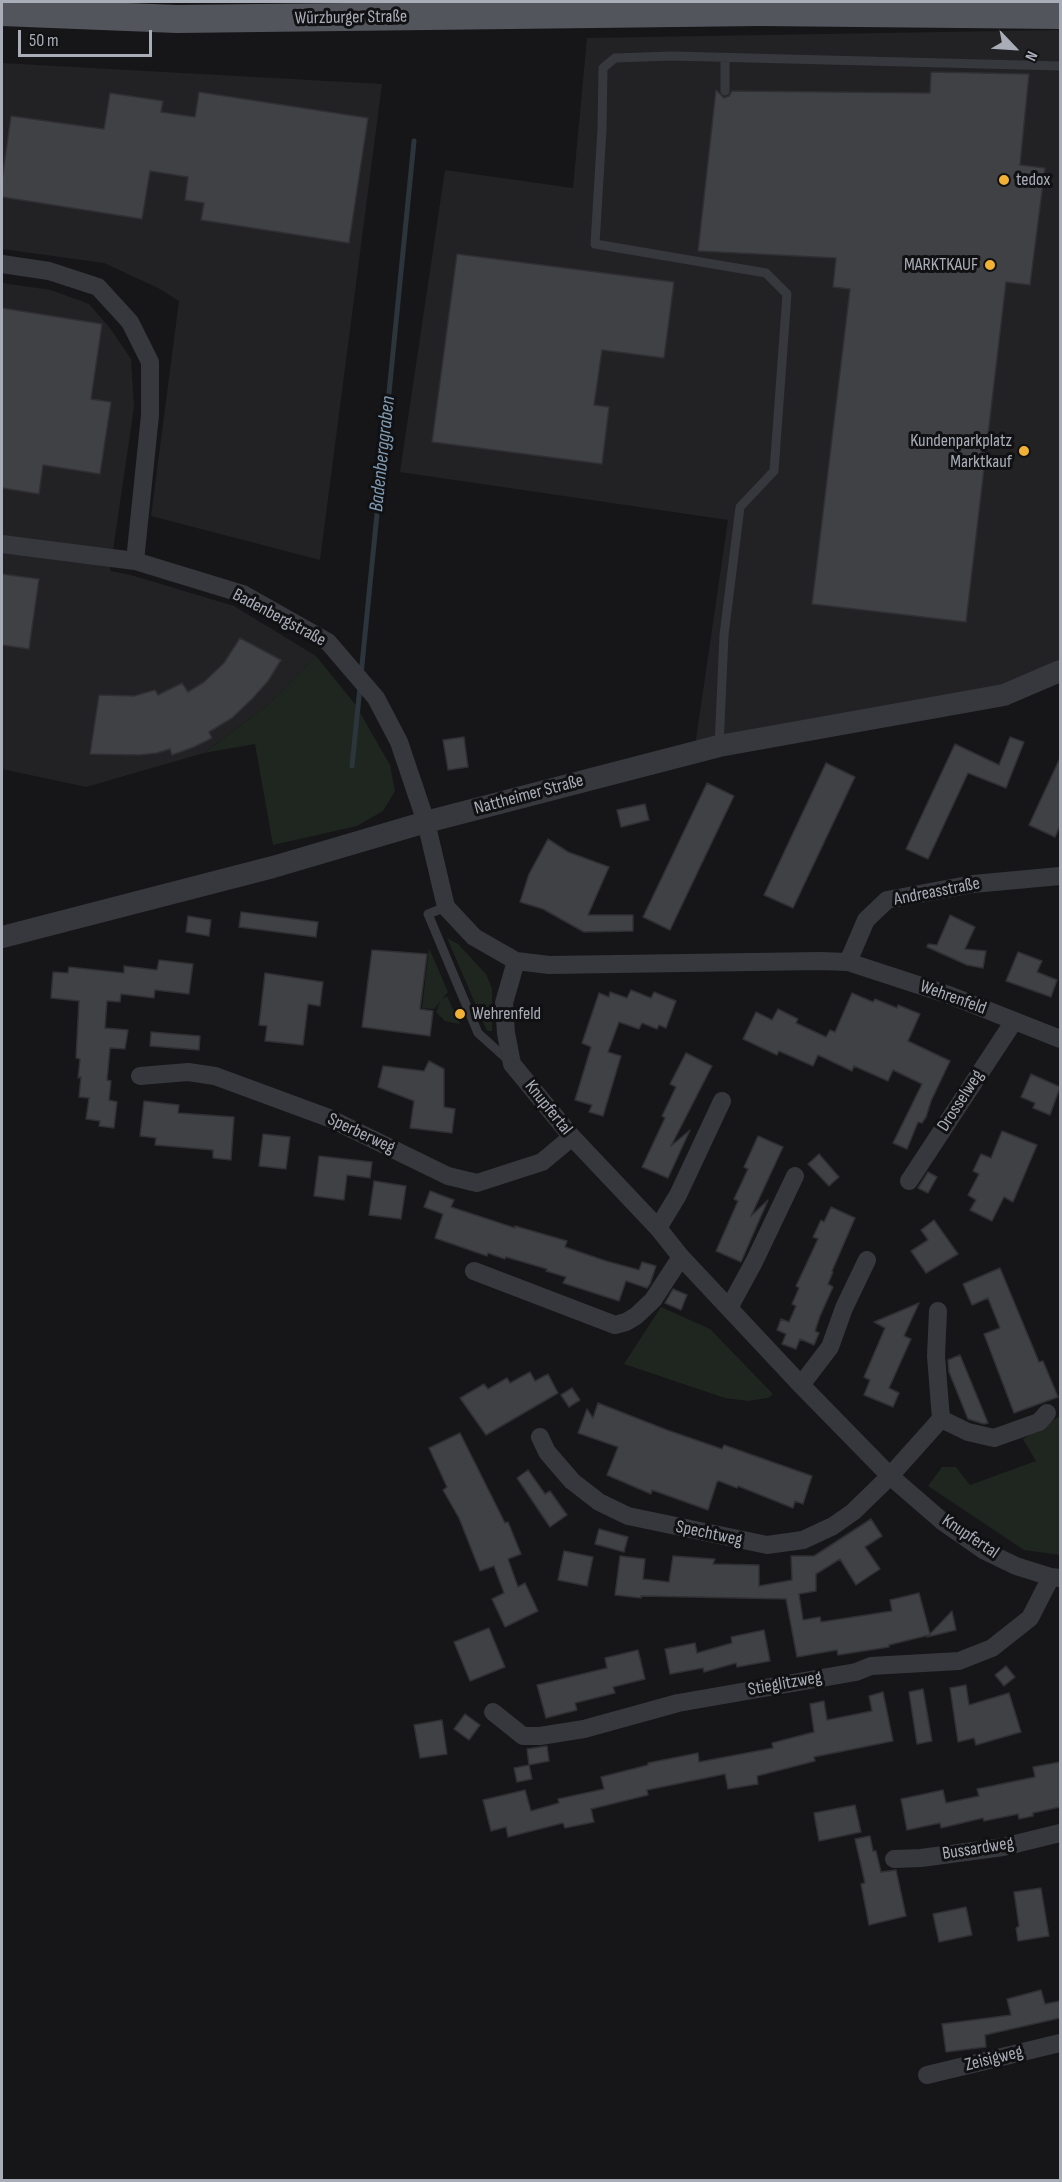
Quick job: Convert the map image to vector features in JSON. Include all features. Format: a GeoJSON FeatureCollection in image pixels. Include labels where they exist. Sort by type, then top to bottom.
{"type":"FeatureCollection","features":[{"type":"Feature","properties":{"kind":"main road","name":"Würzburger Straße"},"geometry":{"type":"LineString","coordinates":[[2,12],[177,19],[760,12],[1060,15]]}},
{"type":"Feature","properties":{"kind":"street"},"geometry":{"type":"LineString","coordinates":[[2,264],[49,271],[98,287],[130,322],[150,362],[150,415],[135,561]]}},
{"type":"Feature","properties":{"kind":"street","name":"Badenbergstraße"},"geometry":{"type":"LineString","coordinates":[[2,544],[135,561],[243,594],[328,642],[376,698],[399,742],[426,822]]}},
{"type":"Feature","properties":{"kind":"street","name":"Nattheimer Straße"},"geometry":{"type":"LineString","coordinates":[[2,937],[273,867],[426,822],[719,746],[1004,695],[1060,671]]}},
{"type":"Feature","properties":{"kind":"street","name":"Wehrenfeld"},"geometry":{"type":"LineString","coordinates":[[426,822],[446,907],[474,937],[516,961],[549,965],[848,962],[949,995],[1060,1039]]}},
{"type":"Feature","properties":{"kind":"street","name":"Andreasstraße"},"geometry":{"type":"LineString","coordinates":[[848,962],[866,920],[887,900],[973,884],[1060,876]]}},
{"type":"Feature","properties":{"kind":"street","name":"Knupfertal"},"geometry":{"type":"LineString","coordinates":[[516,961],[504,1003],[506,1033],[512,1064],[572,1137],[658,1228],[681,1257],[890,1476],[942,1521],[986,1551],[1016,1566],[1056,1577]]}},
{"type":"Feature","properties":{"kind":"street","name":"Drosselweg"},"geometry":{"type":"LineString","coordinates":[[909,1181],[1014,1022]]}},
{"type":"Feature","properties":{"kind":"street","name":"Sperberweg"},"geometry":{"type":"LineString","coordinates":[[140,1076],[188,1072],[215,1076],[329,1118],[448,1176],[477,1183],[543,1162],[572,1137]]}},
{"type":"Feature","properties":{"kind":"street"},"geometry":{"type":"LineString","coordinates":[[658,1228],[678,1196],[722,1101]]}},
{"type":"Feature","properties":{"kind":"street"},"geometry":{"type":"LineString","coordinates":[[729,1308],[795,1176]]}},
{"type":"Feature","properties":{"kind":"street"},"geometry":{"type":"LineString","coordinates":[[474,1271],[615,1324],[626,1322],[636,1316],[653,1300],[681,1257]]}},
{"type":"Feature","properties":{"kind":"street"},"geometry":{"type":"LineString","coordinates":[[801,1384],[830,1347],[844,1308],[867,1260]]}},
{"type":"Feature","properties":{"kind":"street"},"geometry":{"type":"LineString","coordinates":[[890,1476],[941,1419],[936,1356],[938,1311]]}},
{"type":"Feature","properties":{"kind":"street"},"geometry":{"type":"LineString","coordinates":[[941,1419],[968,1432],[994,1438],[1039,1422],[1047,1413]]}},
{"type":"Feature","properties":{"kind":"street","name":"Spechtweg"},"geometry":{"type":"LineString","coordinates":[[540,1437],[547,1452],[572,1481],[599,1502],[628,1516],[767,1545],[803,1540],[833,1526],[853,1512],[890,1476]]}},
{"type":"Feature","properties":{"kind":"street","name":"Stieglitzweg"},"geometry":{"type":"LineString","coordinates":[[493,1712],[523,1736],[540,1736],[584,1729],[678,1703],[856,1672],[871,1666],[958,1661],[992,1648],[1030,1618],[1056,1577]]}},
{"type":"Feature","properties":{"kind":"street","name":"Bussardweg"},"geometry":{"type":"LineString","coordinates":[[894,1859],[921,1858],[1003,1847],[1060,1833]]}},
{"type":"Feature","properties":{"kind":"street","name":"Zeisigweg"},"geometry":{"type":"LineString","coordinates":[[927,2075],[1060,2043]]}},
{"type":"Feature","properties":{"kind":"lane"},"geometry":{"type":"LineString","coordinates":[[719,746],[724,635],[740,507],[774,471],[787,294],[766,273],[595,244],[603,68],[615,58],[724,58],[1060,66]]}},
{"type":"Feature","properties":{"kind":"lane"},"geometry":{"type":"LineString","coordinates":[[724,58],[725,91]]}},
{"type":"Feature","properties":{"kind":"lane"},"geometry":{"type":"LineString","coordinates":[[446,907],[428,914],[478,1032],[512,1064]]}},
{"type":"Feature","properties":{"kind":"shaded area"},"geometry":{"type":"Polygon","coordinates":[[[1060,30],[1060,660],[997,688],[694,753],[728,520],[400,472],[445,170],[573,188],[587,38],[1060,30]]]}},
{"type":"Feature","properties":{"kind":"shaded area"},"geometry":{"type":"Polygon","coordinates":[[[2,63],[382,84],[320,560],[151,516],[179,301],[158,288],[104,263],[2,249],[2,63]]]}},
{"type":"Feature","properties":{"kind":"shaded area"},"geometry":{"type":"Polygon","coordinates":[[[2,283],[51,290],[89,304],[110,328],[131,359],[134,407],[110,571],[131,575],[234,606],[316,656],[269,704],[204,753],[86,787],[2,769],[2,283]]]}},
{"type":"Feature","properties":{"kind":"shaded area"},"geometry":{"type":"Polygon","coordinates":[[[316,656],[355,704],[390,765],[395,791],[383,811],[357,826],[273,845],[255,744],[204,753],[269,704],[316,656]]]}},
{"type":"Feature","properties":{"kind":"shaded area"},"geometry":{"type":"Polygon","coordinates":[[[447,938],[458,944],[486,974],[492,989],[492,1031],[487,1031],[447,938]]]}},
{"type":"Feature","properties":{"kind":"shaded area"},"geometry":{"type":"Polygon","coordinates":[[[429,948],[448,992],[434,1009],[422,1008],[429,948]]]}},
{"type":"Feature","properties":{"kind":"shaded area"},"geometry":{"type":"Polygon","coordinates":[[[447,996],[460,1024],[445,1021],[436,1012],[441,1000],[447,996]]]}},
{"type":"Feature","properties":{"kind":"shaded area"},"geometry":{"type":"Polygon","coordinates":[[[661,1307],[710,1329],[773,1394],[768,1398],[748,1401],[725,1398],[624,1364],[661,1307]]]}},
{"type":"Feature","properties":{"kind":"shaded area"},"geometry":{"type":"Polygon","coordinates":[[[1060,1416],[1060,1555],[1024,1550],[928,1486],[942,1467],[956,1467],[970,1485],[1036,1461],[1023,1439],[1060,1416]]]}},
{"type":"Feature","properties":{"kind":"building"},"geometry":{"type":"Polygon","coordinates":[[[931,72],[1029,74],[1020,165],[1045,168],[1030,285],[1006,282],[966,622],[812,604],[850,289],[833,287],[836,258],[698,251],[716,90],[724,98],[732,91],[930,93],[931,72]]]}},
{"type":"Feature","properties":{"kind":"building"},"geometry":{"type":"Polygon","coordinates":[[[199,92],[368,118],[349,243],[201,220],[204,203],[185,200],[188,177],[150,171],[142,219],[2,197],[2,179],[11,116],[104,129],[110,93],[163,101],[161,112],[195,117],[199,92]]]}},
{"type":"Feature","properties":{"kind":"building"},"geometry":{"type":"Polygon","coordinates":[[[457,254],[674,282],[664,358],[602,350],[594,405],[609,407],[602,464],[432,442],[457,254]]]}},
{"type":"Feature","properties":{"kind":"building"},"geometry":{"type":"Polygon","coordinates":[[[2,308],[102,324],[91,399],[111,402],[100,474],[43,465],[39,494],[2,488],[2,308]]]}},
{"type":"Feature","properties":{"kind":"building"},"geometry":{"type":"Polygon","coordinates":[[[2,574],[39,579],[29,649],[2,645],[2,574]]]}},
{"type":"Feature","properties":{"kind":"building"},"geometry":{"type":"Polygon","coordinates":[[[240,638],[281,660],[268,681],[252,699],[232,718],[209,732],[212,738],[172,755],[170,749],[139,755],[90,754],[99,695],[134,696],[155,690],[158,695],[182,683],[188,692],[204,682],[224,663],[240,638]]]}},
{"type":"Feature","properties":{"kind":"building"},"geometry":{"type":"Polygon","coordinates":[[[464,737],[468,767],[448,770],[443,740],[464,737]]]}},
{"type":"Feature","properties":{"kind":"building"},"geometry":{"type":"Polygon","coordinates":[[[1010,737],[1024,742],[1006,788],[968,773],[928,859],[906,849],[955,744],[999,765],[1010,737]]]}},
{"type":"Feature","properties":{"kind":"building"},"geometry":{"type":"Polygon","coordinates":[[[1060,758],[1060,826],[1055,837],[1029,825],[1060,758]]]}},
{"type":"Feature","properties":{"kind":"building"},"geometry":{"type":"Polygon","coordinates":[[[826,763],[855,777],[793,908],[764,895],[826,763]]]}},
{"type":"Feature","properties":{"kind":"building"},"geometry":{"type":"Polygon","coordinates":[[[707,783],[734,796],[670,930],[643,917],[707,783]]]}},
{"type":"Feature","properties":{"kind":"building"},"geometry":{"type":"Polygon","coordinates":[[[645,804],[649,820],[621,827],[617,810],[645,804]]]}},
{"type":"Feature","properties":{"kind":"building"},"geometry":{"type":"Polygon","coordinates":[[[548,839],[568,852],[609,867],[588,915],[633,915],[633,931],[584,932],[543,909],[520,902],[529,874],[548,839]]]}},
{"type":"Feature","properties":{"kind":"building"},"geometry":{"type":"Polygon","coordinates":[[[241,912],[318,922],[316,937],[239,927],[241,912]]]}},
{"type":"Feature","properties":{"kind":"building"},"geometry":{"type":"Polygon","coordinates":[[[950,915],[975,927],[965,949],[986,951],[983,968],[967,965],[927,947],[928,944],[937,945],[950,915]]]}},
{"type":"Feature","properties":{"kind":"building"},"geometry":{"type":"Polygon","coordinates":[[[188,916],[211,920],[209,936],[186,932],[188,916]]]}},
{"type":"Feature","properties":{"kind":"building"},"geometry":{"type":"Polygon","coordinates":[[[372,950],[427,954],[420,1009],[433,1011],[430,1036],[362,1027],[372,950]]]}},
{"type":"Feature","properties":{"kind":"building"},"geometry":{"type":"Polygon","coordinates":[[[1018,952],[1042,961],[1037,972],[1057,980],[1051,997],[1006,981],[1018,952]]]}},
{"type":"Feature","properties":{"kind":"building"},"geometry":{"type":"Polygon","coordinates":[[[159,960],[193,964],[189,994],[155,990],[154,998],[121,994],[120,1002],[107,1001],[105,1028],[128,1030],[125,1049],[110,1048],[107,1080],[111,1081],[109,1100],[117,1102],[114,1128],[99,1126],[100,1121],[86,1119],[89,1098],[79,1097],[80,1059],[76,1058],[79,1001],[51,998],[53,972],[68,973],[69,967],[124,973],[124,966],[157,970],[159,960]]]}},
{"type":"Feature","properties":{"kind":"building"},"geometry":{"type":"Polygon","coordinates":[[[265,973],[323,982],[320,1006],[308,1004],[303,1045],[265,1041],[267,1026],[259,1025],[265,973]]]}},
{"type":"Feature","properties":{"kind":"building"},"geometry":{"type":"Polygon","coordinates":[[[631,990],[651,998],[654,992],[676,1001],[666,1028],[659,1025],[657,1029],[642,1023],[639,1029],[619,1022],[608,1052],[621,1056],[603,1116],[589,1112],[592,1105],[575,1100],[591,1047],[582,1043],[599,993],[609,997],[610,992],[627,998],[631,990]]]}},
{"type":"Feature","properties":{"kind":"building"},"geometry":{"type":"Polygon","coordinates":[[[852,993],[873,1002],[875,999],[920,1014],[908,1041],[950,1061],[926,1117],[922,1123],[918,1122],[907,1149],[893,1143],[922,1084],[893,1070],[888,1081],[854,1066],[852,1071],[818,1055],[813,1066],[779,1051],[777,1055],[743,1039],[756,1012],[772,1020],[778,1009],[798,1019],[796,1023],[826,1037],[830,1030],[835,1032],[852,993]]]}},
{"type":"Feature","properties":{"kind":"building"},"geometry":{"type":"Polygon","coordinates":[[[151,1032],[200,1036],[199,1050],[150,1046],[151,1032]]]}},
{"type":"Feature","properties":{"kind":"building"},"geometry":{"type":"Polygon","coordinates":[[[686,1053],[712,1066],[671,1146],[690,1130],[668,1178],[642,1167],[665,1118],[662,1116],[676,1087],[670,1084],[686,1053]]]}},
{"type":"Feature","properties":{"kind":"building"},"geometry":{"type":"Polygon","coordinates":[[[429,1061],[444,1069],[444,1107],[455,1109],[452,1133],[410,1128],[414,1101],[378,1087],[383,1066],[424,1071],[429,1061]]]}},
{"type":"Feature","properties":{"kind":"building"},"geometry":{"type":"Polygon","coordinates":[[[1031,1074],[1060,1087],[1050,1115],[1033,1108],[1035,1103],[1021,1097],[1031,1074]]]}},
{"type":"Feature","properties":{"kind":"building"},"geometry":{"type":"Polygon","coordinates":[[[144,1101],[179,1105],[178,1113],[234,1117],[231,1160],[213,1158],[213,1150],[155,1145],[156,1138],[140,1136],[144,1101]]]}},
{"type":"Feature","properties":{"kind":"building"},"geometry":{"type":"Polygon","coordinates":[[[1002,1131],[1037,1145],[1013,1202],[1004,1197],[992,1221],[970,1210],[976,1200],[968,1195],[979,1174],[973,1171],[981,1154],[991,1158],[1002,1131]]]}},
{"type":"Feature","properties":{"kind":"building"},"geometry":{"type":"Polygon","coordinates":[[[263,1134],[290,1137],[286,1169],[259,1166],[263,1134]]]}},
{"type":"Feature","properties":{"kind":"building"},"geometry":{"type":"Polygon","coordinates":[[[758,1136],[783,1147],[751,1216],[768,1200],[741,1262],[716,1251],[738,1201],[734,1199],[748,1169],[744,1167],[758,1136]]]}},
{"type":"Feature","properties":{"kind":"building"},"geometry":{"type":"Polygon","coordinates":[[[819,1154],[839,1177],[829,1186],[808,1164],[819,1154]]]}},
{"type":"Feature","properties":{"kind":"building"},"geometry":{"type":"Polygon","coordinates":[[[319,1156],[372,1162],[370,1178],[347,1175],[344,1200],[314,1196],[319,1156]]]}},
{"type":"Feature","properties":{"kind":"building"},"geometry":{"type":"Polygon","coordinates":[[[928,1172],[937,1177],[928,1193],[918,1188],[928,1172]]]}},
{"type":"Feature","properties":{"kind":"building"},"geometry":{"type":"Polygon","coordinates":[[[374,1181],[406,1186],[401,1219],[369,1215],[374,1181]]]}},
{"type":"Feature","properties":{"kind":"building"},"geometry":{"type":"Polygon","coordinates":[[[430,1191],[454,1200],[451,1207],[515,1228],[515,1226],[567,1241],[565,1247],[606,1261],[639,1270],[642,1262],[656,1266],[650,1284],[647,1288],[626,1281],[619,1301],[563,1283],[566,1277],[546,1271],[547,1269],[488,1253],[487,1256],[435,1238],[443,1214],[424,1207],[430,1191]]]}},
{"type":"Feature","properties":{"kind":"building"},"geometry":{"type":"Polygon","coordinates":[[[831,1207],[855,1218],[832,1271],[828,1284],[833,1287],[815,1331],[819,1333],[814,1345],[800,1339],[796,1349],[782,1344],[786,1334],[777,1330],[781,1319],[789,1322],[796,1306],[792,1304],[799,1288],[796,1286],[818,1239],[813,1237],[821,1220],[824,1222],[831,1207]]]}},
{"type":"Feature","properties":{"kind":"building"},"geometry":{"type":"Polygon","coordinates":[[[934,1220],[958,1254],[926,1273],[911,1251],[928,1240],[921,1230],[934,1220]]]}},
{"type":"Feature","properties":{"kind":"building"},"geometry":{"type":"Polygon","coordinates":[[[1000,1268],[1039,1362],[1043,1361],[1058,1397],[1014,1413],[984,1334],[1000,1328],[988,1298],[972,1305],[963,1284],[1000,1268]]]}},
{"type":"Feature","properties":{"kind":"building"},"geometry":{"type":"Polygon","coordinates":[[[673,1289],[687,1295],[681,1310],[665,1303],[673,1289]]]}},
{"type":"Feature","properties":{"kind":"building"},"geometry":{"type":"Polygon","coordinates":[[[919,1303],[904,1336],[911,1339],[889,1388],[899,1393],[893,1407],[864,1395],[870,1380],[864,1377],[885,1328],[874,1322],[919,1303]]]}},
{"type":"Feature","properties":{"kind":"building"},"geometry":{"type":"Polygon","coordinates":[[[960,1355],[988,1423],[968,1419],[949,1372],[948,1360],[960,1355]]]}},
{"type":"Feature","properties":{"kind":"building"},"geometry":{"type":"Polygon","coordinates":[[[530,1372],[535,1381],[548,1374],[558,1393],[486,1435],[460,1398],[484,1384],[488,1389],[507,1378],[510,1383],[530,1372]]]}},
{"type":"Feature","properties":{"kind":"building"},"geometry":{"type":"Polygon","coordinates":[[[572,1388],[580,1400],[569,1407],[561,1395],[572,1388]]]}},
{"type":"Feature","properties":{"kind":"building"},"geometry":{"type":"Polygon","coordinates":[[[598,1403],[722,1449],[724,1445],[812,1476],[803,1504],[795,1501],[793,1508],[738,1486],[737,1488],[719,1481],[708,1510],[652,1490],[651,1494],[607,1475],[618,1447],[578,1433],[587,1409],[593,1418],[598,1403]]]}},
{"type":"Feature","properties":{"kind":"building"},"geometry":{"type":"Polygon","coordinates":[[[460,1433],[505,1523],[508,1522],[521,1554],[508,1559],[518,1587],[525,1583],[538,1611],[505,1627],[492,1599],[504,1593],[494,1566],[480,1571],[459,1518],[443,1490],[447,1487],[429,1448],[460,1433]]]}},
{"type":"Feature","properties":{"kind":"building"},"geometry":{"type":"Polygon","coordinates":[[[528,1470],[545,1494],[550,1491],[567,1515],[550,1527],[517,1478],[528,1470]]]}},
{"type":"Feature","properties":{"kind":"building"},"geometry":{"type":"Polygon","coordinates":[[[871,1519],[882,1536],[865,1547],[880,1569],[856,1585],[840,1559],[816,1574],[816,1591],[799,1594],[803,1620],[820,1617],[821,1622],[892,1611],[890,1600],[919,1593],[930,1634],[952,1611],[956,1630],[889,1645],[889,1647],[838,1655],[837,1650],[797,1657],[786,1599],[641,1596],[641,1598],[615,1595],[620,1556],[645,1559],[643,1579],[669,1582],[673,1556],[715,1559],[713,1564],[759,1565],[759,1586],[792,1580],[791,1556],[814,1556],[871,1519]]]}},
{"type":"Feature","properties":{"kind":"building"},"geometry":{"type":"Polygon","coordinates":[[[599,1529],[628,1537],[624,1552],[595,1544],[599,1529]]]}},
{"type":"Feature","properties":{"kind":"building"},"geometry":{"type":"Polygon","coordinates":[[[564,1551],[593,1557],[587,1586],[558,1580],[564,1551]]]}},
{"type":"Feature","properties":{"kind":"building"},"geometry":{"type":"Polygon","coordinates":[[[489,1628],[505,1667],[470,1681],[454,1642],[489,1628]]]}},
{"type":"Feature","properties":{"kind":"building"},"geometry":{"type":"Polygon","coordinates":[[[764,1630],[770,1661],[737,1667],[736,1663],[704,1672],[703,1668],[670,1674],[665,1649],[695,1643],[697,1653],[732,1643],[731,1637],[764,1630]]]}},
{"type":"Feature","properties":{"kind":"building"},"geometry":{"type":"Polygon","coordinates":[[[638,1650],[645,1679],[613,1687],[615,1693],[575,1703],[577,1710],[546,1718],[537,1685],[607,1668],[605,1658],[638,1650]]]}},
{"type":"Feature","properties":{"kind":"building"},"geometry":{"type":"Polygon","coordinates":[[[1006,1666],[1015,1677],[1004,1686],[995,1675],[1006,1666]]]}},
{"type":"Feature","properties":{"kind":"building"},"geometry":{"type":"Polygon","coordinates":[[[966,1685],[969,1705],[1009,1693],[1021,1732],[976,1745],[974,1738],[958,1742],[950,1688],[966,1685]]]}},
{"type":"Feature","properties":{"kind":"building"},"geometry":{"type":"Polygon","coordinates":[[[923,1689],[932,1741],[917,1744],[909,1692],[923,1689]]]}},
{"type":"Feature","properties":{"kind":"building"},"geometry":{"type":"Polygon","coordinates":[[[883,1692],[893,1741],[814,1757],[815,1761],[757,1776],[758,1784],[728,1789],[725,1774],[647,1790],[648,1795],[591,1809],[594,1822],[565,1828],[563,1823],[508,1837],[506,1827],[491,1831],[483,1800],[525,1790],[531,1811],[559,1803],[558,1799],[604,1789],[601,1777],[648,1765],[648,1763],[698,1753],[699,1762],[773,1748],[772,1743],[814,1732],[810,1704],[824,1701],[827,1720],[872,1711],[869,1696],[883,1692]]]}},
{"type":"Feature","properties":{"kind":"building"},"geometry":{"type":"Polygon","coordinates":[[[465,1714],[480,1725],[469,1740],[454,1729],[465,1714]]]}},
{"type":"Feature","properties":{"kind":"building"},"geometry":{"type":"Polygon","coordinates":[[[442,1720],[447,1754],[420,1758],[414,1725],[442,1720]]]}},
{"type":"Feature","properties":{"kind":"building"},"geometry":{"type":"Polygon","coordinates":[[[547,1746],[549,1761],[529,1765],[527,1749],[547,1746]]]}},
{"type":"Feature","properties":{"kind":"building"},"geometry":{"type":"Polygon","coordinates":[[[1060,1762],[1060,1807],[1033,1813],[1033,1816],[1019,1819],[1018,1814],[984,1821],[983,1818],[941,1828],[940,1823],[907,1830],[901,1799],[943,1790],[946,1803],[979,1796],[977,1789],[1035,1777],[1033,1767],[1060,1762]]]}},
{"type":"Feature","properties":{"kind":"building"},"geometry":{"type":"Polygon","coordinates":[[[529,1765],[532,1779],[517,1782],[514,1768],[529,1765]]]}},
{"type":"Feature","properties":{"kind":"building"},"geometry":{"type":"Polygon","coordinates":[[[855,1805],[861,1832],[819,1841],[814,1813],[855,1805]]]}},
{"type":"Feature","properties":{"kind":"building"},"geometry":{"type":"Polygon","coordinates":[[[870,1836],[881,1872],[896,1870],[906,1916],[869,1925],[861,1884],[865,1883],[855,1839],[870,1836]]]}},
{"type":"Feature","properties":{"kind":"building"},"geometry":{"type":"Polygon","coordinates":[[[1041,1888],[1049,1936],[1018,1941],[1016,1928],[1019,1926],[1014,1892],[1041,1888]]]}},
{"type":"Feature","properties":{"kind":"building"},"geometry":{"type":"Polygon","coordinates":[[[966,1907],[972,1935],[939,1942],[933,1914],[966,1907]]]}},
{"type":"Feature","properties":{"kind":"building"},"geometry":{"type":"Polygon","coordinates":[[[1041,1990],[1045,2004],[1060,2001],[1060,2018],[985,2035],[986,2047],[946,2052],[942,2024],[1011,2015],[1007,1999],[1041,1990]]]}},
{"type":"Feature","properties":{"kind":"waterway","name":"Badenberggraben"},"geometry":{"type":"LineString","coordinates":[[361,675],[414,141]]}},
{"type":"Feature","properties":{"kind":"waterway","name":"Badenberggraben"},"geometry":{"type":"LineString","coordinates":[[352,766],[360,687]]}},
{"type":"Feature","properties":{"kind":"place","name":"tedox"},"geometry":{"type":"Point","coordinates":[1004,180]}},
{"type":"Feature","properties":{"kind":"place","name":"MARKTKAUF"},"geometry":{"type":"Point","coordinates":[990,265]}},
{"type":"Feature","properties":{"kind":"place","name":"Kundenparkplatz Marktkauf"},"geometry":{"type":"Point","coordinates":[1024,451]}},
{"type":"Feature","properties":{"kind":"place","name":"Wehrenfeld"},"geometry":{"type":"Point","coordinates":[460,1014]}}]}
